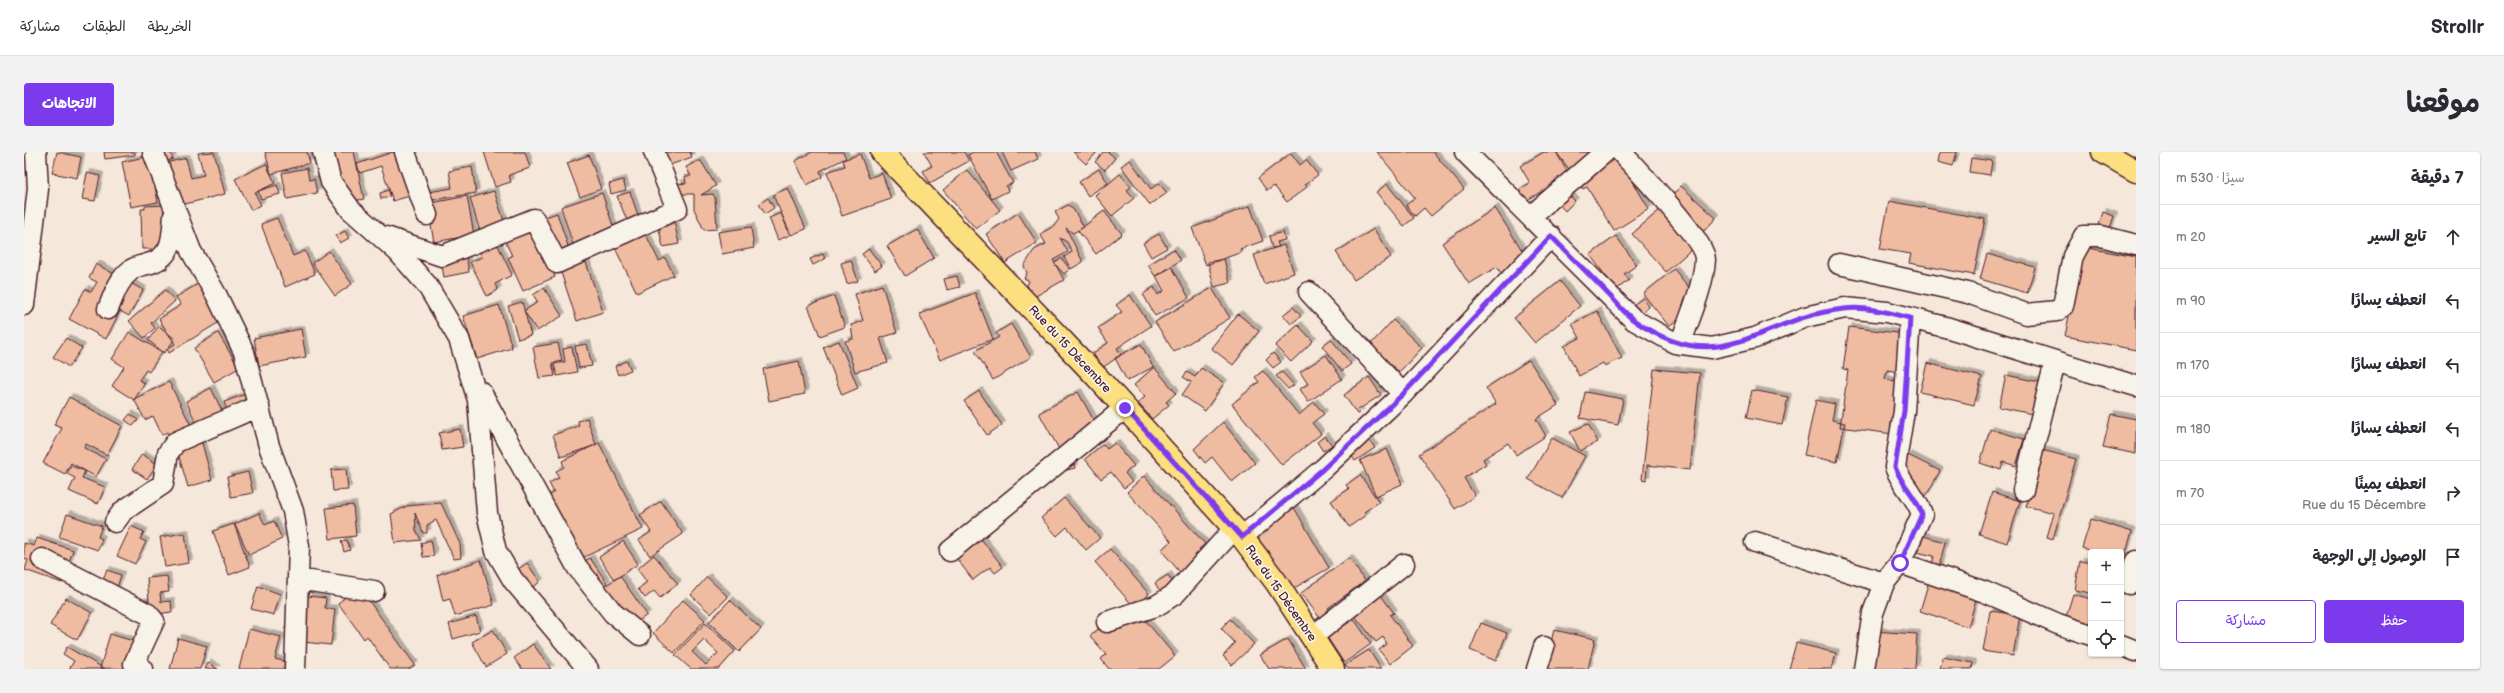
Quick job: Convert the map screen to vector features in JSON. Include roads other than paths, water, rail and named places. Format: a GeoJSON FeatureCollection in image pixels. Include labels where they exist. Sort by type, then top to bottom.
{"type":"FeatureCollection","features":[{"type":"Feature","properties":{"kind":"main road","name":"Rue du 15 Décembre"},"geometry":{"type":"LineString","coordinates":[[882,152],[1125,408],[1238,533],[1276,582],[1333,669]]}},
{"type":"Feature","properties":{"kind":"main road"},"geometry":{"type":"LineString","coordinates":[[2103,152],[2136,171]]}},
{"type":"Feature","properties":{"kind":"street"},"geometry":{"type":"LineString","coordinates":[[24,305],[38,189],[36,152]]}},
{"type":"Feature","properties":{"kind":"street"},"geometry":{"type":"LineString","coordinates":[[152,152],[190,251],[217,296],[244,352],[269,446],[293,511],[299,546],[294,669]]}},
{"type":"Feature","properties":{"kind":"street"},"geometry":{"type":"LineString","coordinates":[[323,152],[331,182],[351,210],[397,251],[427,285],[459,339],[478,400],[487,513],[496,552],[513,580],[588,669]]}},
{"type":"Feature","properties":{"kind":"street"},"geometry":{"type":"LineString","coordinates":[[405,152],[427,215]]}},
{"type":"Feature","properties":{"kind":"street"},"geometry":{"type":"LineString","coordinates":[[380,235],[442,256],[534,219],[557,263],[677,209],[654,152]]}},
{"type":"Feature","properties":{"kind":"street"},"geometry":{"type":"LineString","coordinates":[[1531,216],[1605,152]]}},
{"type":"Feature","properties":{"kind":"street"},"geometry":{"type":"LineString","coordinates":[[1621,152],[1693,234],[1705,258],[1695,305],[1680,344]]}},
{"type":"Feature","properties":{"kind":"street"},"geometry":{"type":"LineString","coordinates":[[1472,154],[1634,320],[1675,344],[1712,348],[1755,338],[1805,317],[1845,308],[1887,312],[1949,328],[2136,386]]}},
{"type":"Feature","properties":{"kind":"street"},"geometry":{"type":"LineString","coordinates":[[108,309],[121,280],[132,268],[157,260],[166,254],[172,244],[174,212]]}},
{"type":"Feature","properties":{"kind":"street"},"geometry":{"type":"LineString","coordinates":[[1107,622],[1156,606],[1175,594],[1238,533],[1323,469],[1403,394],[1551,236]]}},
{"type":"Feature","properties":{"kind":"street"},"geometry":{"type":"LineString","coordinates":[[1839,264],[1968,293],[2026,314],[2042,314],[2057,311],[2063,306],[2073,256],[2084,236],[2101,236],[2136,245]]}},
{"type":"Feature","properties":{"kind":"street"},"geometry":{"type":"LineString","coordinates":[[1309,292],[1403,394]]}},
{"type":"Feature","properties":{"kind":"street"},"geometry":{"type":"LineString","coordinates":[[1864,669],[1873,613],[1884,583],[1900,563],[1922,514],[1918,504],[1898,475],[1895,467],[1904,411],[1910,318]]}},
{"type":"Feature","properties":{"kind":"street"},"geometry":{"type":"LineString","coordinates":[[2023,490],[2055,362]]}},
{"type":"Feature","properties":{"kind":"street"},"geometry":{"type":"LineString","coordinates":[[468,367],[577,567],[613,613],[640,635]]}},
{"type":"Feature","properties":{"kind":"street"},"geometry":{"type":"LineString","coordinates":[[115,522],[124,511],[163,484],[168,453],[176,442],[259,406]]}},
{"type":"Feature","properties":{"kind":"street"},"geometry":{"type":"LineString","coordinates":[[950,551],[1125,408]]}},
{"type":"Feature","properties":{"kind":"street"},"geometry":{"type":"LineString","coordinates":[[1755,542],[1884,583]]}},
{"type":"Feature","properties":{"kind":"street"},"geometry":{"type":"LineString","coordinates":[[42,559],[148,614],[154,621],[134,664],[143,669]]}},
{"type":"Feature","properties":{"kind":"street"},"geometry":{"type":"LineString","coordinates":[[2129,584],[2136,561]]}},
{"type":"Feature","properties":{"kind":"street"},"geometry":{"type":"LineString","coordinates":[[1900,563],[1985,592],[2058,624],[2088,634]]}},
{"type":"Feature","properties":{"kind":"street"},"geometry":{"type":"LineString","coordinates":[[1312,637],[1404,564]]}},
{"type":"Feature","properties":{"kind":"street"},"geometry":{"type":"LineString","coordinates":[[298,579],[374,591]]}},
{"type":"Feature","properties":{"kind":"street"},"geometry":{"type":"LineString","coordinates":[[2124,646],[2136,650]]}},
{"type":"Feature","properties":{"kind":"street"},"geometry":{"type":"LineString","coordinates":[[1537,669],[1544,647]]}}]}
